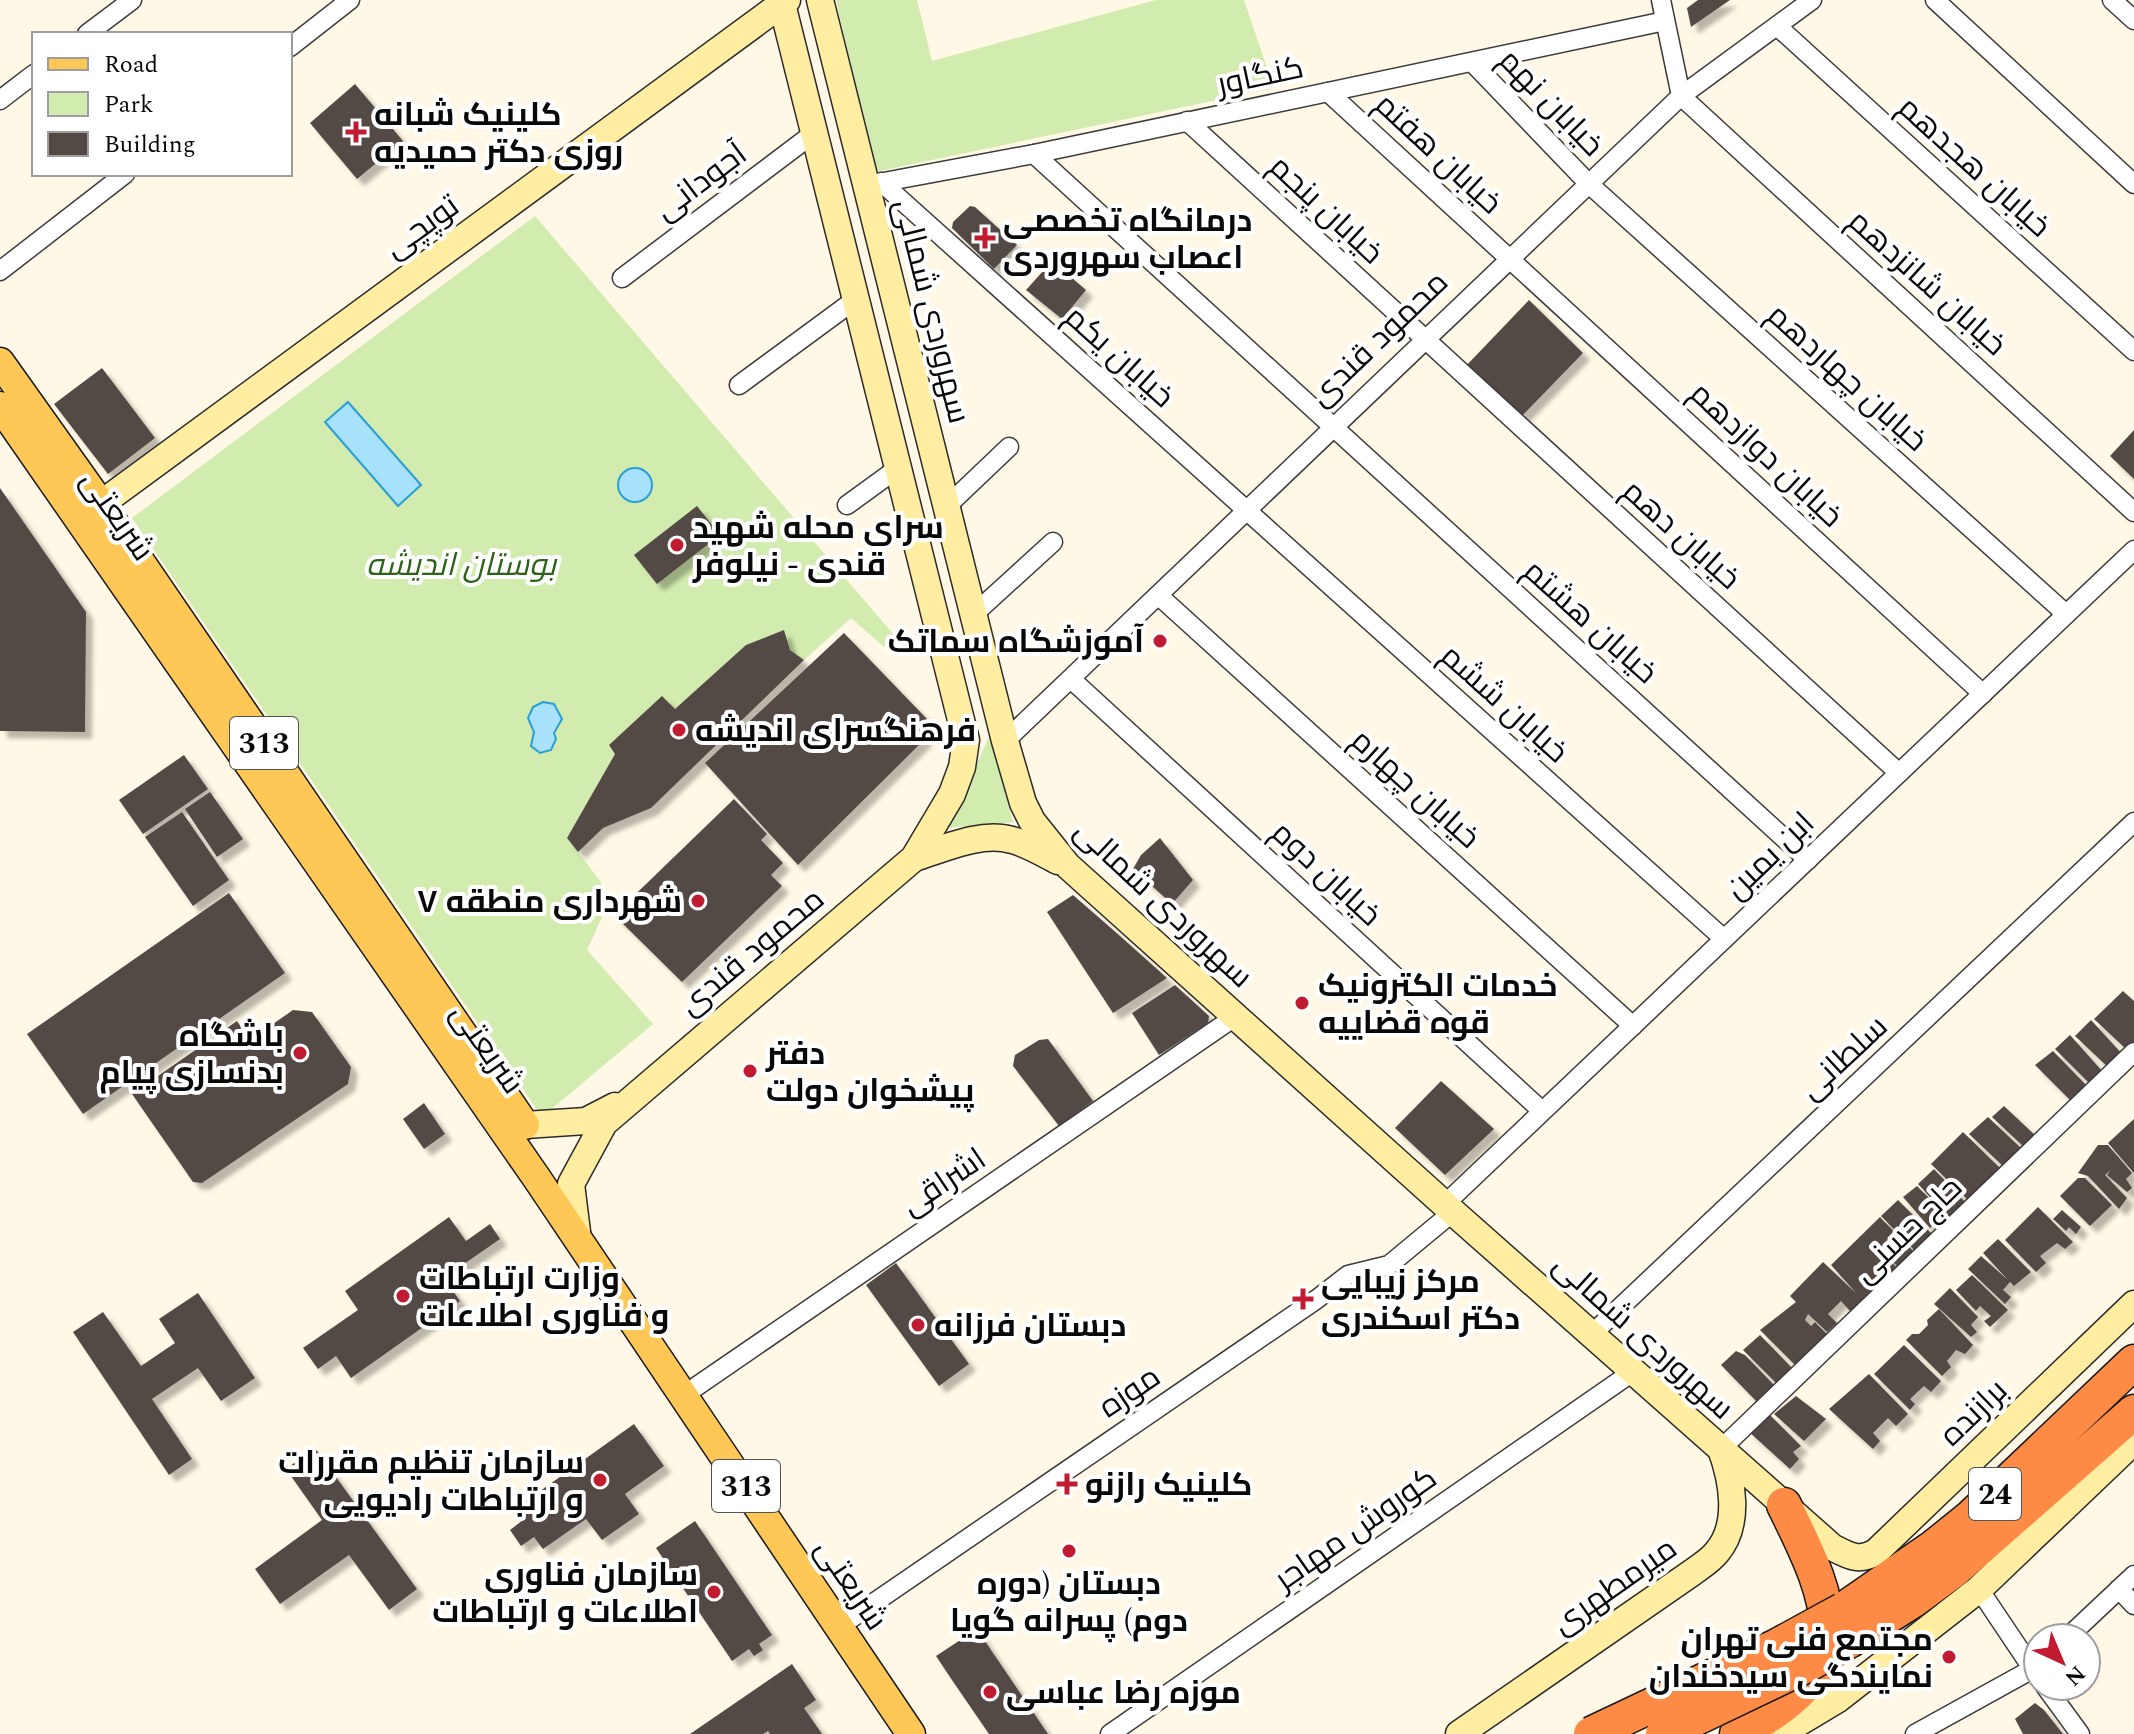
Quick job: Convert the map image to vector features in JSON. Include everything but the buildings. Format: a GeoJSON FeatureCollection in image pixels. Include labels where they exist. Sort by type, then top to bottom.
{"type":"FeatureCollection","features":[{"type":"Feature","properties":{"kind":"highway","name":"24"},"geometry":{"type":"LineString","coordinates":[[1663,1734],[1807,1665],[1914,1562],[1970,1518],[2134,1362]]}},
{"type":"Feature","properties":{"kind":"highway","name":"24"},"geometry":{"type":"LineString","coordinates":[[1591,1734],[1763,1653],[1912,1601],[1954,1570],[2134,1412]]}},
{"type":"Feature","properties":{"kind":"highway"},"geometry":{"type":"LineString","coordinates":[[1737,1734],[1782,1708],[1799,1693],[1821,1664],[1827,1631],[1823,1594],[1812,1561],[1784,1505]]}},
{"type":"Feature","properties":{"kind":"main road","name":"سهروردی شمالی"},"geometry":{"type":"LineString","coordinates":[[820,0],[874,184],[947,506],[1005,741],[1023,803],[1032,821],[1068,866],[1449,1208],[1832,1547],[1854,1558]]}},
{"type":"Feature","properties":{"kind":"main road"},"geometry":{"type":"LineString","coordinates":[[783,1],[966,740],[962,767],[952,794],[914,858]]}},
{"type":"Feature","properties":{"kind":"main road","name":"توپچی"},"geometry":{"type":"LineString","coordinates":[[91,512],[783,1]]}},
{"type":"Feature","properties":{"kind":"main road","name":"شریعتی"},"geometry":{"type":"LineString","coordinates":[[0,362],[91,512],[911,1734]]}},
{"type":"Feature","properties":{"kind":"main road","name":"شریعتی"},"geometry":{"type":"LineString","coordinates":[[0,406],[91,512],[525,1125]]}},
{"type":"Feature","properties":{"kind":"main road"},"geometry":{"type":"LineString","coordinates":[[914,858],[996,837],[1013,840],[1068,866]]}},
{"type":"Feature","properties":{"kind":"main road","name":"محمود قندی"},"geometry":{"type":"LineString","coordinates":[[578,1240],[571,1184],[604,1123],[914,858]]}},
{"type":"Feature","properties":{"kind":"main road","name":"محمود قندی"},"geometry":{"type":"LineString","coordinates":[[525,1125],[586,1121],[632,1097]]}},
{"type":"Feature","properties":{"kind":"main road","name":"برازنده"},"geometry":{"type":"LineString","coordinates":[[1854,1558],[1866,1558],[1876,1552],[2134,1304]]}},
{"type":"Feature","properties":{"kind":"main road"},"geometry":{"type":"LineString","coordinates":[[1780,1734],[1838,1699],[1979,1589],[2134,1441]]}},
{"type":"Feature","properties":{"kind":"main road","name":"میرمطهری"},"geometry":{"type":"LineString","coordinates":[[1459,1734],[1683,1579],[1718,1551],[1729,1522],[1733,1489],[1721,1449]]}},
{"type":"Feature","properties":{"kind":"main road"},"geometry":{"type":"LineString","coordinates":[[1492,1734],[1531,1684]]}},
{"type":"Feature","properties":{"kind":"street"},"geometry":{"type":"LineString","coordinates":[[90,32],[132,0]]}},
{"type":"Feature","properties":{"kind":"street"},"geometry":{"type":"LineString","coordinates":[[292,45],[350,0]]}},
{"type":"Feature","properties":{"kind":"street"},"geometry":{"type":"LineString","coordinates":[[1661,0],[1681,96]]}},
{"type":"Feature","properties":{"kind":"street","name":"محمود قندی"},"geometry":{"type":"LineString","coordinates":[[1005,741],[1681,96],[1812,0]]}},
{"type":"Feature","properties":{"kind":"street"},"geometry":{"type":"LineString","coordinates":[[1935,0],[2134,184]]}},
{"type":"Feature","properties":{"kind":"street"},"geometry":{"type":"LineString","coordinates":[[2112,0],[2134,20]]}},
{"type":"Feature","properties":{"kind":"street","name":"کنگاور"},"geometry":{"type":"LineString","coordinates":[[874,184],[1034,154],[1665,21]]}},
{"type":"Feature","properties":{"kind":"street","name":"خیابان هجدهم"},"geometry":{"type":"LineString","coordinates":[[1777,26],[2134,351]]}},
{"type":"Feature","properties":{"kind":"street","name":"خیابان نهم"},"geometry":{"type":"LineString","coordinates":[[1472,62],[1589,184]]}},
{"type":"Feature","properties":{"kind":"street"},"geometry":{"type":"LineString","coordinates":[[0,100],[32,76]]}},
{"type":"Feature","properties":{"kind":"street","name":"خیابان هفتم"},"geometry":{"type":"LineString","coordinates":[[1328,92],[1510,259]]}},
{"type":"Feature","properties":{"kind":"street","name":"خیابان شانزدهم"},"geometry":{"type":"LineString","coordinates":[[1681,96],[2134,512]]}},
{"type":"Feature","properties":{"kind":"street","name":"خیابان پنجم"},"geometry":{"type":"LineString","coordinates":[[1187,121],[1425,340]]}},
{"type":"Feature","properties":{"kind":"street","name":"آجودانی"},"geometry":{"type":"LineString","coordinates":[[622,278],[814,133]]}},
{"type":"Feature","properties":{"kind":"street","name":"خیابان هشتم"},"geometry":{"type":"LineString","coordinates":[[1034,154],[1808,860]]}},
{"type":"Feature","properties":{"kind":"street"},"geometry":{"type":"LineString","coordinates":[[0,271],[122,176]]}},
{"type":"Feature","properties":{"kind":"street","name":"خیابان یکم"},"geometry":{"type":"LineString","coordinates":[[874,184],[1247,511]]}},
{"type":"Feature","properties":{"kind":"street","name":"خیابان چهاردهم"},"geometry":{"type":"LineString","coordinates":[[1589,184],[2066,614]]}},
{"type":"Feature","properties":{"kind":"street","name":"خیابان دوازدهم"},"geometry":{"type":"LineString","coordinates":[[1510,259],[1983,694]]}},
{"type":"Feature","properties":{"kind":"street"},"geometry":{"type":"LineString","coordinates":[[739,385],[856,299]]}},
{"type":"Feature","properties":{"kind":"street","name":"خیابان دهم"},"geometry":{"type":"LineString","coordinates":[[1425,340],[1899,773]]}},
{"type":"Feature","properties":{"kind":"street"},"geometry":{"type":"LineString","coordinates":[[947,506],[1009,447]]}},
{"type":"Feature","properties":{"kind":"street"},"geometry":{"type":"LineString","coordinates":[[847,505],[898,468]]}},
{"type":"Feature","properties":{"kind":"street","name":"خیابان ششم"},"geometry":{"type":"LineString","coordinates":[[1247,511],[1724,939]]}},
{"type":"Feature","properties":{"kind":"street"},"geometry":{"type":"LineString","coordinates":[[974,614],[1053,542]]}},
{"type":"Feature","properties":{"kind":"street","name":"ابن یمین"},"geometry":{"type":"LineString","coordinates":[[1449,1208],[1542,1111],[2134,550]]}},
{"type":"Feature","properties":{"kind":"street","name":"خیابان چهارم"},"geometry":{"type":"LineString","coordinates":[[1158,595],[1633,1026]]}},
{"type":"Feature","properties":{"kind":"street","name":"خیابان دوم"},"geometry":{"type":"LineString","coordinates":[[1071,679],[1542,1111]]}},
{"type":"Feature","properties":{"kind":"street","name":"سلطانی"},"geometry":{"type":"LineString","coordinates":[[1592,1334],[2134,822]]}},
{"type":"Feature","properties":{"kind":"street","name":"اشراقی"},"geometry":{"type":"LineString","coordinates":[[684,1395],[1236,1016]]}},
{"type":"Feature","properties":{"kind":"street","name":"حاج حسنی"},"geometry":{"type":"LineString","coordinates":[[1721,1449],[2134,1052]]}},
{"type":"Feature","properties":{"kind":"street","name":"موزه"},"geometry":{"type":"LineString","coordinates":[[840,1626],[1348,1275],[1389,1265],[1449,1208]]}},
{"type":"Feature","properties":{"kind":"street","name":"کوروش مهاجر"},"geometry":{"type":"LineString","coordinates":[[1110,1734],[1634,1371]]}},
{"type":"Feature","properties":{"kind":"street"},"geometry":{"type":"LineString","coordinates":[[2084,1622],[2134,1575]]}},
{"type":"Feature","properties":{"kind":"street"},"geometry":{"type":"LineString","coordinates":[[1979,1589],[2022,1651]]}},
{"type":"Feature","properties":{"kind":"street"},"geometry":{"type":"LineString","coordinates":[[2119,1589],[2134,1605]]}},
{"type":"Feature","properties":{"kind":"street"},"geometry":{"type":"LineString","coordinates":[[1915,1734],[2022,1678]]}},
{"type":"Feature","properties":{"kind":"street"},"geometry":{"type":"LineString","coordinates":[[2057,1702],[2080,1734]]}},
{"type":"Feature","properties":{"kind":"green space"},"geometry":{"type":"Polygon","coordinates":[[[836,0],[917,0],[932,61],[1156,0],[1244,0],[1274,88],[875,172],[836,0]]]}},
{"type":"Feature","properties":{"kind":"green space","name":"بوستان اندیشه"},"geometry":{"type":"Polygon","coordinates":[[[535,216],[894,635],[884,647],[851,618],[804,660],[790,650],[784,631],[746,645],[675,709],[644,714],[609,745],[615,754],[567,838],[601,882],[602,917],[587,950],[653,1024],[542,1117],[132,518],[535,216]]]}},
{"type":"Feature","properties":{"kind":"green space"},"geometry":{"type":"Polygon","coordinates":[[[990,735],[1013,822],[947,828],[990,735]]]}},
{"type":"Feature","properties":{"kind":"water"},"geometry":{"type":"Polygon","coordinates":[[[348,402],[421,485],[398,506],[325,422],[348,402]]]}},
{"type":"Feature","properties":{"kind":"water"},"geometry":{"type":"Polygon","coordinates":[[[635,468],[647,473],[652,485],[647,497],[635,502],[623,497],[618,485],[623,473],[635,468]]]}},
{"type":"Feature","properties":{"kind":"water"},"geometry":{"type":"Polygon","coordinates":[[[543,702],[554,704],[562,719],[554,733],[556,739],[551,750],[540,753],[531,746],[534,732],[528,718],[533,707],[543,702]]]}},
{"type":"Feature","properties":{"kind":"place","name":"کلینیک شبانه روزی دکتر حمیدیه"},"geometry":{"type":"Point","coordinates":[356,132]}},
{"type":"Feature","properties":{"kind":"place","name":"درمانگاه تخصصی اعصاب سهروردی"},"geometry":{"type":"Point","coordinates":[985,238]}},
{"type":"Feature","properties":{"kind":"place","name":"سرای محله شهید قندی - نیلوفر"},"geometry":{"type":"Point","coordinates":[677,545]}},
{"type":"Feature","properties":{"kind":"place","name":"آموزشگاه سماتک"},"geometry":{"type":"Point","coordinates":[1160,641]}},
{"type":"Feature","properties":{"kind":"place","name":"فرهنگسرای اندیشه"},"geometry":{"type":"Point","coordinates":[679,730]}},
{"type":"Feature","properties":{"kind":"place","name":"شهرداری منطقه ۷"},"geometry":{"type":"Point","coordinates":[698,901]}},
{"type":"Feature","properties":{"kind":"place","name":"خدمات الکترونیک قوه قضاییه"},"geometry":{"type":"Point","coordinates":[1302,1003]}},
{"type":"Feature","properties":{"kind":"place","name":"باشگاه بدنسازی پیام"},"geometry":{"type":"Point","coordinates":[300,1053]}},
{"type":"Feature","properties":{"kind":"place","name":"دفتر پیشخوان دولت"},"geometry":{"type":"Point","coordinates":[750,1071]}},
{"type":"Feature","properties":{"kind":"place","name":"وزارت ارتباطات و فناوری اطلاعات"},"geometry":{"type":"Point","coordinates":[403,1296]}},
{"type":"Feature","properties":{"kind":"place","name":"مرکز زیبایی دکتر اسکندری"},"geometry":{"type":"Point","coordinates":[1303,1299]}},
{"type":"Feature","properties":{"kind":"place","name":"دبستان فرزانه"},"geometry":{"type":"Point","coordinates":[918,1325]}},
{"type":"Feature","properties":{"kind":"place","name":"سازمان تنظیم مقررات و ارتباطات رادیویی"},"geometry":{"type":"Point","coordinates":[600,1480]}},
{"type":"Feature","properties":{"kind":"place","name":"کلینیک رازنو"},"geometry":{"type":"Point","coordinates":[1067,1484]}},
{"type":"Feature","properties":{"kind":"place","name":"دبستان (دوره دوم) پسرانه گویا"},"geometry":{"type":"Point","coordinates":[1069,1551]}},
{"type":"Feature","properties":{"kind":"place","name":"سازمان فناوری اطلاعات و ارتباطات"},"geometry":{"type":"Point","coordinates":[714,1592]}},
{"type":"Feature","properties":{"kind":"place","name":"مجتمع فنی تهران نمایندگی سیدخندان"},"geometry":{"type":"Point","coordinates":[1949,1657]}},
{"type":"Feature","properties":{"kind":"place","name":"موزه رضا عباسی"},"geometry":{"type":"Point","coordinates":[990,1692]}}]}
